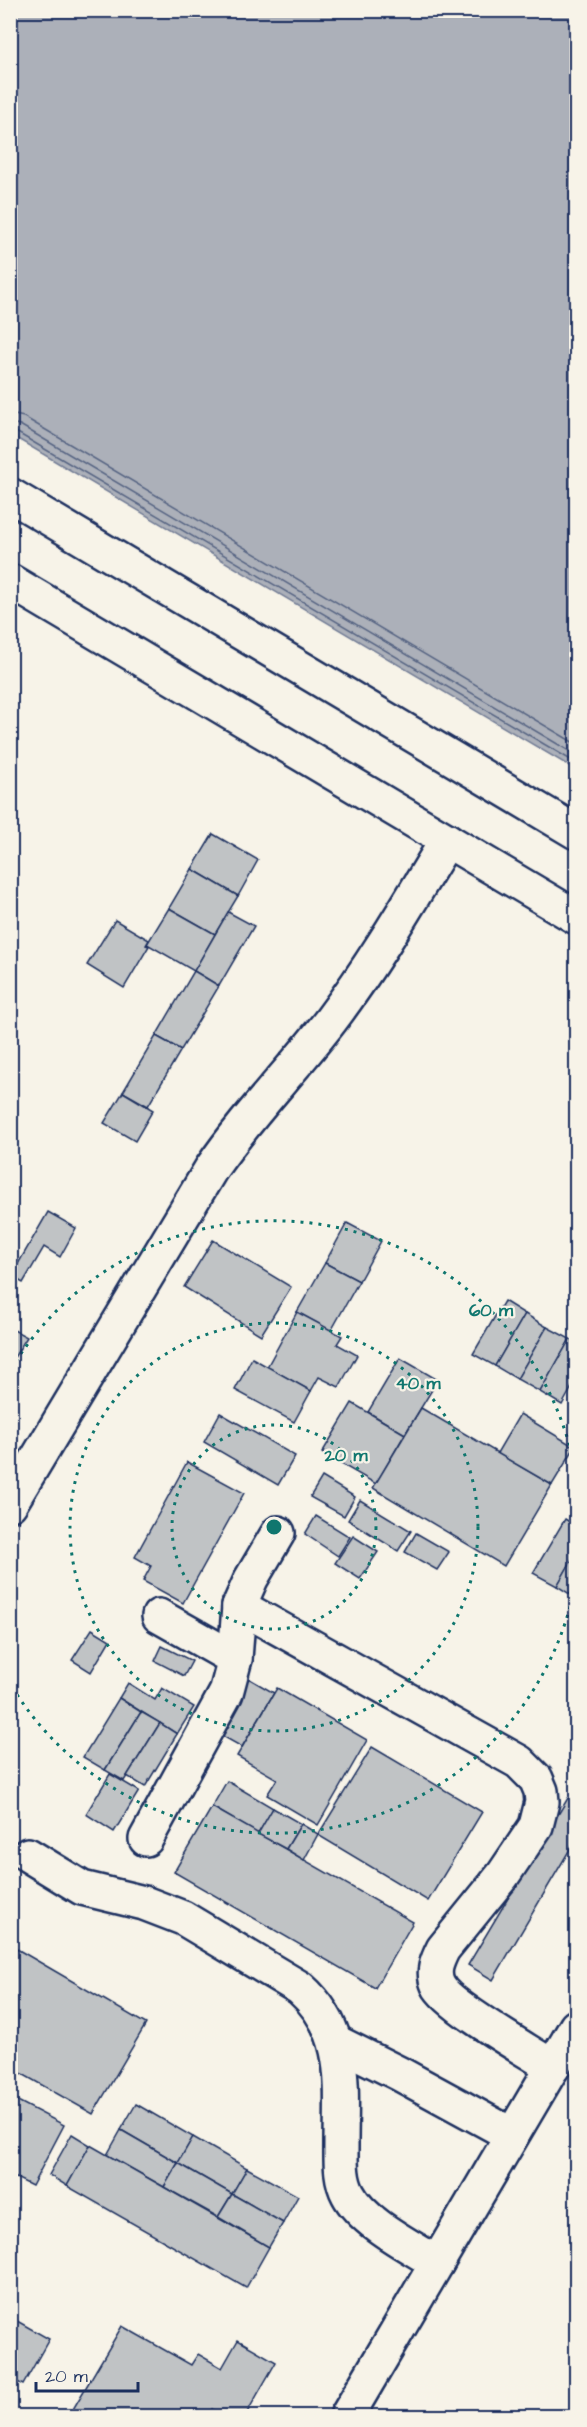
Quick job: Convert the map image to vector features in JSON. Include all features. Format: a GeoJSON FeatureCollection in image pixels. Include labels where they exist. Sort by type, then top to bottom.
{"type":"FeatureCollection","features":[{"type":"Feature","properties":{"kind":"street"},"geometry":{"type":"LineString","coordinates":[[10,495],[576,832]]}},
{"type":"Feature","properties":{"kind":"street"},"geometry":{"type":"LineString","coordinates":[[10,581],[576,917]]}},
{"type":"Feature","properties":{"kind":"street"},"geometry":{"type":"LineString","coordinates":[[10,1503],[211,1169],[231,1140],[310,1048],[353,990],[447,840]]}},
{"type":"Feature","properties":{"kind":"street"},"geometry":{"type":"LineString","coordinates":[[146,1839],[226,1693],[235,1659],[239,1606],[251,1579],[278,1533]]}},
{"type":"Feature","properties":{"kind":"street"},"geometry":{"type":"LineString","coordinates":[[239,1606],[519,1762],[536,1779],[542,1802],[536,1826],[503,1875],[443,1949],[435,1973],[438,1985],[455,2004],[553,2067]]}},
{"type":"Feature","properties":{"kind":"street"},"geometry":{"type":"LineString","coordinates":[[159,1616],[235,1659]]}},
{"type":"Feature","properties":{"kind":"street"},"geometry":{"type":"LineString","coordinates":[[28,1854],[81,1888],[144,1903],[183,1918],[300,1988],[312,1999],[330,2026],[336,2042],[341,2081],[341,2170],[348,2195],[366,2217],[437,2263]]}},
{"type":"Feature","properties":{"kind":"street"},"geometry":{"type":"LineString","coordinates":[[347,2416],[576,2027]]}},
{"type":"Feature","properties":{"kind":"street"},"geometry":{"type":"LineString","coordinates":[[336,2042],[512,2135]]}},
{"type":"Feature","properties":{"kind":"water"},"geometry":{"type":"Polygon","coordinates":[[[11,10],[576,11],[576,770],[11,435],[11,10]]]}},
{"type":"Feature","properties":{"kind":"building"},"geometry":{"type":"Polygon","coordinates":[[[213,834],[258,860],[238,896],[192,869],[213,834]]]}},
{"type":"Feature","properties":{"kind":"building"},"geometry":{"type":"Polygon","coordinates":[[[192,869],[238,896],[215,934],[169,908],[192,869]]]}},
{"type":"Feature","properties":{"kind":"building"},"geometry":{"type":"Polygon","coordinates":[[[169,908],[215,934],[194,971],[147,944],[169,908]]]}},
{"type":"Feature","properties":{"kind":"building"},"geometry":{"type":"Polygon","coordinates":[[[228,912],[254,926],[219,986],[194,971],[228,912]]]}},
{"type":"Feature","properties":{"kind":"building"},"geometry":{"type":"Polygon","coordinates":[[[115,920],[149,940],[146,945],[149,946],[124,988],[87,965],[115,920]]]}},
{"type":"Feature","properties":{"kind":"building"},"geometry":{"type":"Polygon","coordinates":[[[194,971],[219,986],[181,1050],[156,1036],[194,971]]]}},
{"type":"Feature","properties":{"kind":"building"},"geometry":{"type":"Polygon","coordinates":[[[156,1036],[181,1050],[148,1106],[123,1092],[156,1036]]]}},
{"type":"Feature","properties":{"kind":"building"},"geometry":{"type":"Polygon","coordinates":[[[123,1092],[153,1110],[135,1141],[104,1123],[123,1092]]]}},
{"type":"Feature","properties":{"kind":"building"},"geometry":{"type":"Polygon","coordinates":[[[48,1212],[76,1228],[60,1257],[44,1247],[23,1283],[11,1276],[48,1212]]]}},
{"type":"Feature","properties":{"kind":"building"},"geometry":{"type":"Polygon","coordinates":[[[347,1223],[381,1241],[359,1281],[325,1263],[347,1223]]]}},
{"type":"Feature","properties":{"kind":"building"},"geometry":{"type":"Polygon","coordinates":[[[213,1240],[291,1287],[261,1335],[184,1287],[213,1240]]]}},
{"type":"Feature","properties":{"kind":"building"},"geometry":{"type":"Polygon","coordinates":[[[325,1263],[359,1281],[331,1331],[297,1312],[325,1263]]]}},
{"type":"Feature","properties":{"kind":"building"},"geometry":{"type":"Polygon","coordinates":[[[504,1301],[525,1314],[495,1366],[473,1354],[504,1301]]]}},
{"type":"Feature","properties":{"kind":"building"},"geometry":{"type":"Polygon","coordinates":[[[297,1312],[342,1336],[337,1344],[357,1355],[339,1387],[319,1377],[311,1391],[267,1367],[297,1312]]]}},
{"type":"Feature","properties":{"kind":"building"},"geometry":{"type":"Polygon","coordinates":[[[525,1314],[547,1327],[517,1379],[495,1366],[525,1314]]]}},
{"type":"Feature","properties":{"kind":"building"},"geometry":{"type":"Polygon","coordinates":[[[547,1327],[570,1339],[540,1392],[517,1379],[547,1327]]]}},
{"type":"Feature","properties":{"kind":"building"},"geometry":{"type":"Polygon","coordinates":[[[10,1328],[27,1337],[10,1364],[10,1328]]]}},
{"type":"Feature","properties":{"kind":"building"},"geometry":{"type":"Polygon","coordinates":[[[570,1339],[576,1343],[576,1380],[562,1405],[540,1392],[570,1339]]]}},
{"type":"Feature","properties":{"kind":"building"},"geometry":{"type":"Polygon","coordinates":[[[252,1358],[311,1391],[294,1422],[235,1390],[252,1358]]]}},
{"type":"Feature","properties":{"kind":"building"},"geometry":{"type":"Polygon","coordinates":[[[400,1358],[438,1380],[405,1434],[368,1412],[400,1358]]]}},
{"type":"Feature","properties":{"kind":"building"},"geometry":{"type":"Polygon","coordinates":[[[352,1403],[405,1434],[376,1484],[322,1453],[352,1403]]]}},
{"type":"Feature","properties":{"kind":"building"},"geometry":{"type":"Polygon","coordinates":[[[421,1408],[552,1485],[504,1566],[373,1488],[421,1408]]]}},
{"type":"Feature","properties":{"kind":"building"},"geometry":{"type":"Polygon","coordinates":[[[220,1413],[295,1456],[278,1485],[204,1442],[220,1413]]]}},
{"type":"Feature","properties":{"kind":"building"},"geometry":{"type":"Polygon","coordinates":[[[520,1414],[575,1447],[552,1485],[497,1453],[520,1414]]]}},
{"type":"Feature","properties":{"kind":"building"},"geometry":{"type":"Polygon","coordinates":[[[187,1462],[244,1493],[183,1603],[143,1581],[151,1566],[135,1557],[187,1462]]]}},
{"type":"Feature","properties":{"kind":"building"},"geometry":{"type":"Polygon","coordinates":[[[322,1477],[355,1497],[344,1516],[310,1497],[322,1477]]]}},
{"type":"Feature","properties":{"kind":"building"},"geometry":{"type":"Polygon","coordinates":[[[360,1500],[411,1531],[398,1551],[348,1520],[360,1500]]]}},
{"type":"Feature","properties":{"kind":"building"},"geometry":{"type":"Polygon","coordinates":[[[316,1516],[350,1537],[338,1556],[305,1534],[316,1516]]]}},
{"type":"Feature","properties":{"kind":"building"},"geometry":{"type":"Polygon","coordinates":[[[565,1519],[576,1526],[576,1553],[557,1586],[533,1573],[565,1519]]]}},
{"type":"Feature","properties":{"kind":"building"},"geometry":{"type":"Polygon","coordinates":[[[416,1533],[449,1552],[437,1570],[405,1552],[416,1533]]]}},
{"type":"Feature","properties":{"kind":"building"},"geometry":{"type":"Polygon","coordinates":[[[353,1536],[378,1552],[360,1579],[335,1563],[353,1536]]]}},
{"type":"Feature","properties":{"kind":"building"},"geometry":{"type":"Polygon","coordinates":[[[576,1553],[576,1598],[557,1586],[576,1553]]]}},
{"type":"Feature","properties":{"kind":"building"},"geometry":{"type":"Polygon","coordinates":[[[92,1629],[110,1640],[91,1672],[72,1660],[92,1629]]]}},
{"type":"Feature","properties":{"kind":"building"},"geometry":{"type":"Polygon","coordinates":[[[162,1646],[192,1661],[184,1676],[155,1661],[162,1646]]]}},
{"type":"Feature","properties":{"kind":"building"},"geometry":{"type":"Polygon","coordinates":[[[248,1678],[274,1693],[242,1747],[217,1733],[248,1678]]]}},
{"type":"Feature","properties":{"kind":"building"},"geometry":{"type":"Polygon","coordinates":[[[128,1683],[155,1700],[162,1688],[194,1707],[177,1734],[119,1698],[128,1683]]]}},
{"type":"Feature","properties":{"kind":"building"},"geometry":{"type":"Polygon","coordinates":[[[277,1688],[367,1740],[318,1825],[267,1795],[277,1779],[237,1756],[277,1688]]]}},
{"type":"Feature","properties":{"kind":"building"},"geometry":{"type":"Polygon","coordinates":[[[119,1698],[141,1712],[105,1770],[83,1757],[119,1698]]]}},
{"type":"Feature","properties":{"kind":"building"},"geometry":{"type":"Polygon","coordinates":[[[141,1712],[160,1723],[124,1781],[105,1770],[141,1712]]]}},
{"type":"Feature","properties":{"kind":"building"},"geometry":{"type":"Polygon","coordinates":[[[160,1723],[177,1734],[145,1787],[127,1776],[160,1723]]]}},
{"type":"Feature","properties":{"kind":"building"},"geometry":{"type":"Polygon","coordinates":[[[372,1747],[482,1812],[428,1901],[318,1835],[372,1747]]]}},
{"type":"Feature","properties":{"kind":"building"},"geometry":{"type":"Polygon","coordinates":[[[110,1774],[139,1791],[114,1832],[86,1814],[110,1774]]]}},
{"type":"Feature","properties":{"kind":"building"},"geometry":{"type":"Polygon","coordinates":[[[227,1781],[273,1808],[258,1834],[212,1807],[227,1781]]]}},
{"type":"Feature","properties":{"kind":"building"},"geometry":{"type":"Polygon","coordinates":[[[568,1798],[576,1803],[576,1839],[493,1980],[468,1965],[568,1798]]]}},
{"type":"Feature","properties":{"kind":"building"},"geometry":{"type":"Polygon","coordinates":[[[212,1807],[413,1922],[375,1988],[174,1872],[212,1807]]]}},
{"type":"Feature","properties":{"kind":"building"},"geometry":{"type":"Polygon","coordinates":[[[273,1808],[301,1824],[286,1849],[258,1834],[273,1808]]]}},
{"type":"Feature","properties":{"kind":"building"},"geometry":{"type":"Polygon","coordinates":[[[301,1824],[318,1834],[304,1860],[286,1849],[301,1824]]]}},
{"type":"Feature","properties":{"kind":"building"},"geometry":{"type":"Polygon","coordinates":[[[10,1945],[146,2024],[93,2114],[10,2067],[10,1945]]]}},
{"type":"Feature","properties":{"kind":"building"},"geometry":{"type":"Polygon","coordinates":[[[10,2097],[64,2125],[32,2186],[10,2175],[10,2097]]]}},
{"type":"Feature","properties":{"kind":"building"},"geometry":{"type":"Polygon","coordinates":[[[136,2104],[193,2137],[178,2163],[121,2130],[136,2104]]]}},
{"type":"Feature","properties":{"kind":"building"},"geometry":{"type":"Polygon","coordinates":[[[121,2130],[178,2163],[164,2187],[107,2155],[121,2130]]]}},
{"type":"Feature","properties":{"kind":"building"},"geometry":{"type":"Polygon","coordinates":[[[72,2134],[90,2145],[67,2186],[49,2175],[72,2134]]]}},
{"type":"Feature","properties":{"kind":"building"},"geometry":{"type":"Polygon","coordinates":[[[193,2137],[247,2168],[232,2194],[178,2163],[193,2137]]]}},
{"type":"Feature","properties":{"kind":"building"},"geometry":{"type":"Polygon","coordinates":[[[90,2145],[269,2247],[246,2288],[67,2186],[90,2145]]]}},
{"type":"Feature","properties":{"kind":"building"},"geometry":{"type":"Polygon","coordinates":[[[178,2163],[232,2194],[218,2217],[164,2187],[178,2163]]]}},
{"type":"Feature","properties":{"kind":"building"},"geometry":{"type":"Polygon","coordinates":[[[247,2168],[298,2196],[283,2223],[232,2194],[247,2168]]]}},
{"type":"Feature","properties":{"kind":"building"},"geometry":{"type":"Polygon","coordinates":[[[232,2194],[283,2223],[269,2247],[218,2217],[232,2194]]]}},
{"type":"Feature","properties":{"kind":"building"},"geometry":{"type":"Polygon","coordinates":[[[10,2317],[49,2339],[23,2385],[10,2378],[10,2317]]]}},
{"type":"Feature","properties":{"kind":"building"},"geometry":{"type":"Polygon","coordinates":[[[122,2326],[191,2365],[198,2354],[222,2368],[238,2340],[276,2362],[245,2416],[225,2416],[212,2409],[207,2416],[69,2416],[122,2326]]]}}]}
